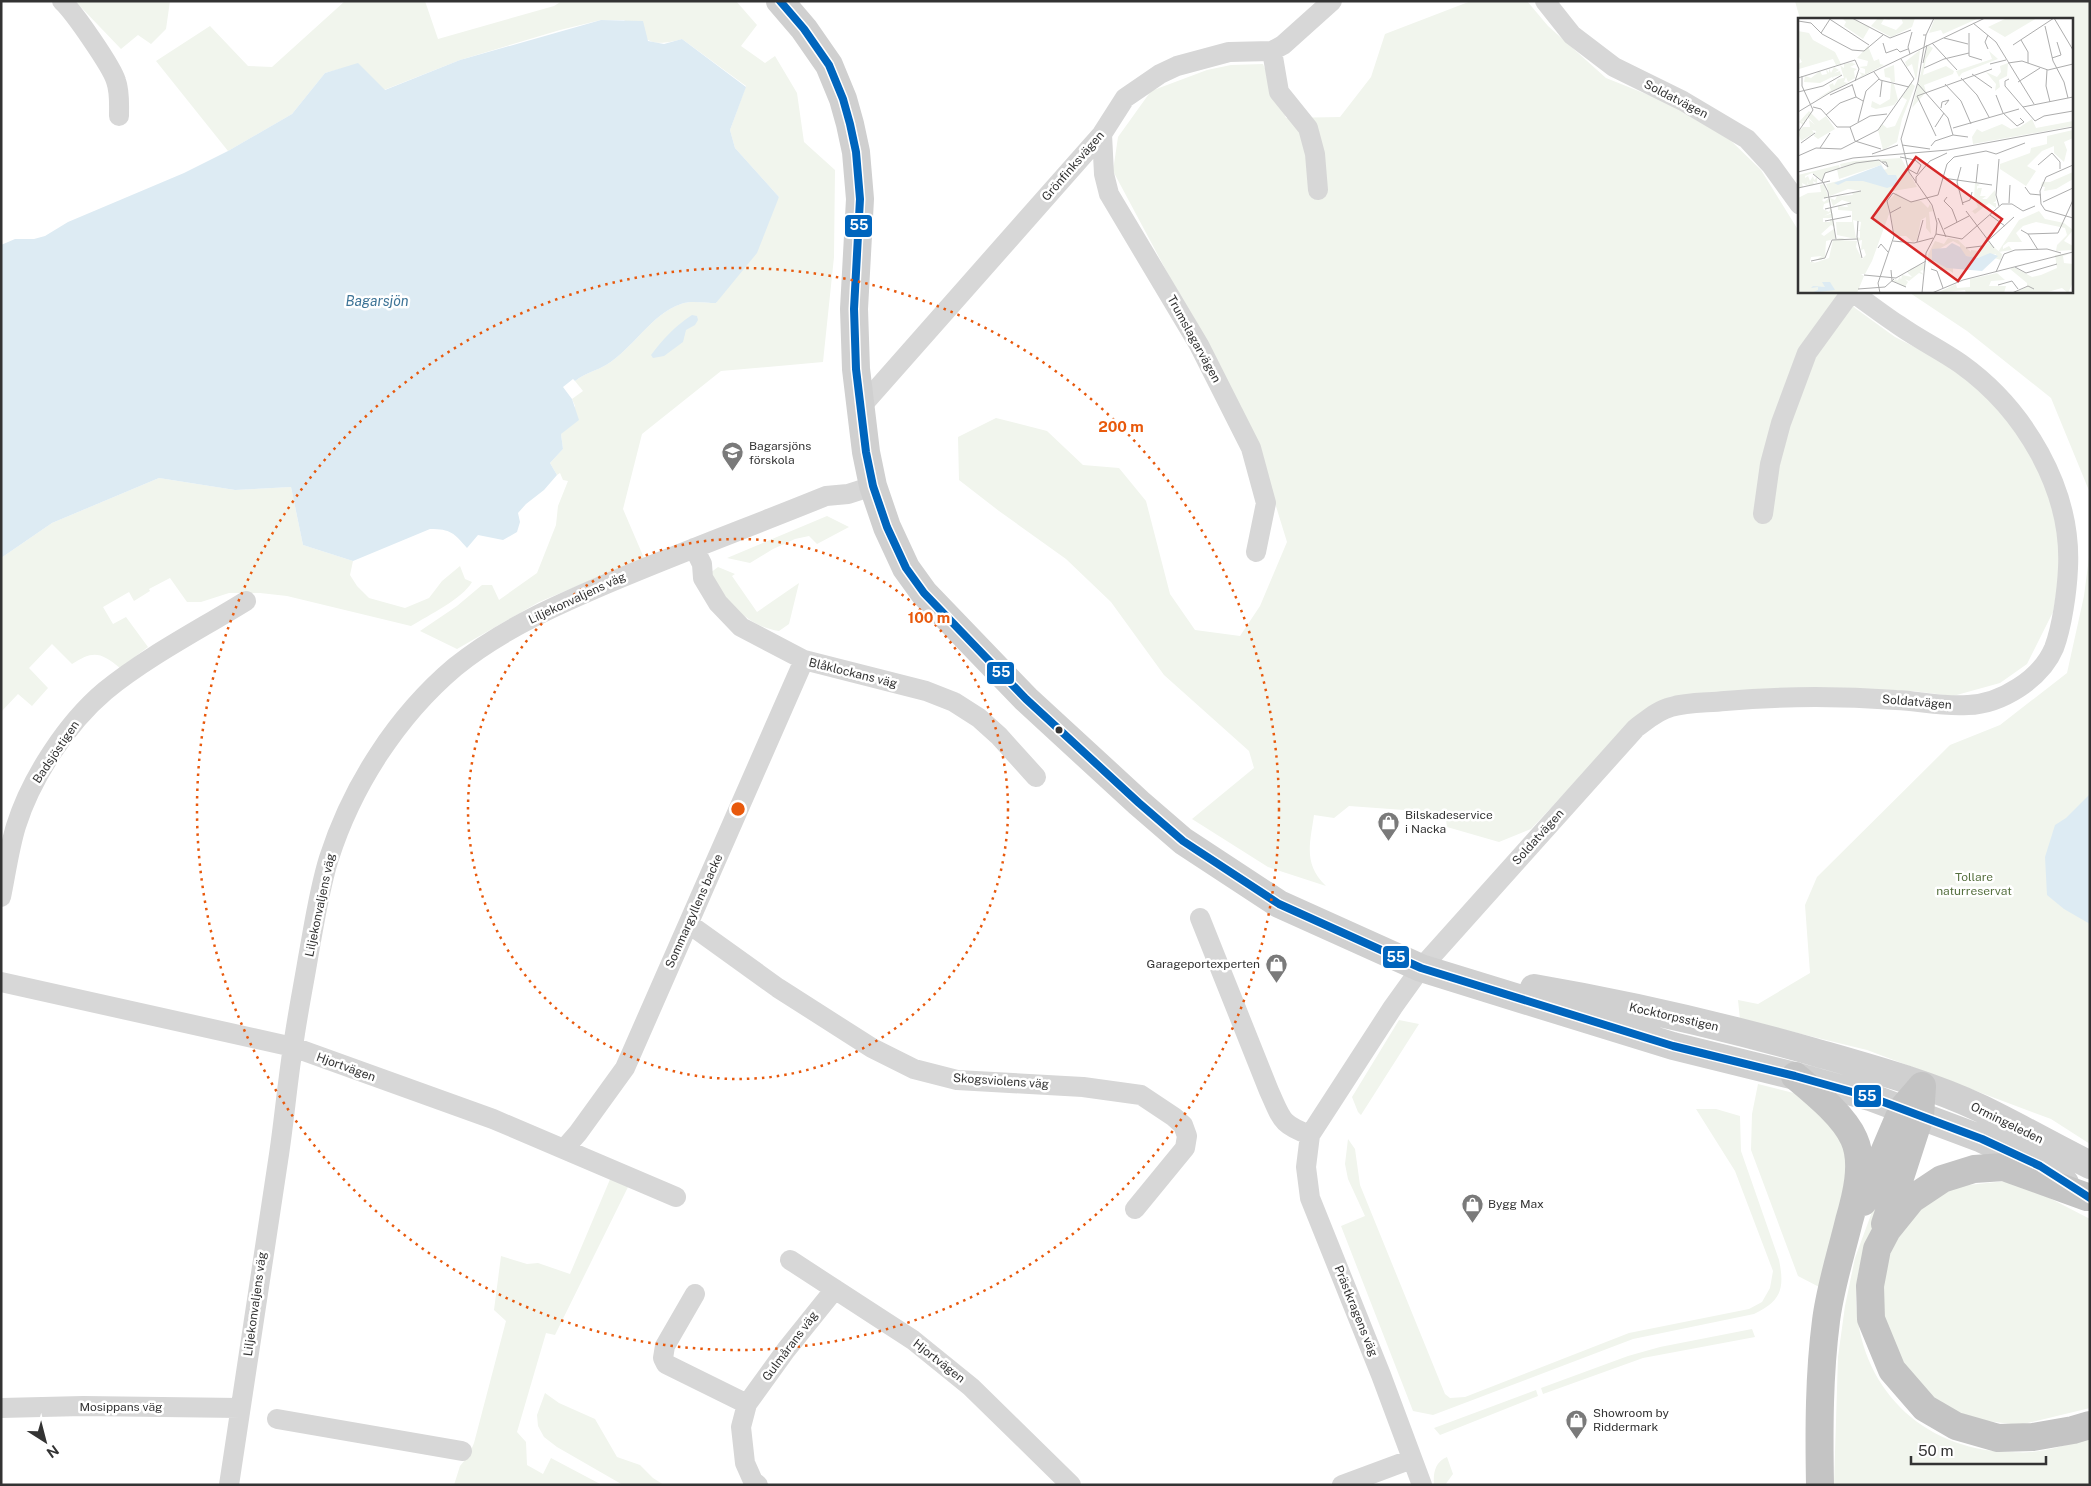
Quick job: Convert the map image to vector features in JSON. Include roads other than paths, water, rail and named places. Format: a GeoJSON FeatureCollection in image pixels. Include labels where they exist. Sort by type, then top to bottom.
{"type":"FeatureCollection","features":[{"type":"Feature","properties":{"kind":"highway"},"geometry":{"type":"LineString","coordinates":[[1795,1076],[1821,1098],[1854,1139],[1859,1160],[1855,1201],[1840,1255],[1826,1320],[1820,1402],[1820,1485]]}},
{"type":"Feature","properties":{"kind":"highway"},"geometry":{"type":"LineString","coordinates":[[1840,1255],[1912,1112],[1922,1086]]}},
{"type":"Feature","properties":{"kind":"highway"},"geometry":{"type":"LineString","coordinates":[[1912,1112],[1877,1249],[1870,1286],[1871,1319],[1892,1370],[1925,1408],[1956,1426],[1998,1438],[2033,1437],[2090,1425]]}},
{"type":"Feature","properties":{"kind":"highway"},"geometry":{"type":"LineString","coordinates":[[1877,1249],[1887,1230],[1912,1199],[1942,1179],[1974,1169],[2004,1167],[2088,1198]]}},
{"type":"Feature","properties":{"kind":"main road"},"geometry":{"type":"LineString","coordinates":[[780,1],[804,28],[829,65],[843,99],[856,152],[860,199],[855,326],[856,369],[860,408],[873,486],[887,528],[906,568],[924,593],[1026,699],[1138,803],[1184,841],[1279,904],[1421,968],[1673,1046],[1870,1096],[1982,1139],[2040,1166],[2088,1198]]}},
{"type":"Feature","properties":{"kind":"main road","name":"Kocktorpsstigen"},"geometry":{"type":"LineString","coordinates":[[1421,968],[1595,998],[1764,1038],[1855,1063],[1922,1086]]}},
{"type":"Feature","properties":{"kind":"main road","name":"Ormingeleden"},"geometry":{"type":"LineString","coordinates":[[1922,1086],[1981,1109],[2090,1165]]}},
{"type":"Feature","properties":{"kind":"street"},"geometry":{"type":"LineString","coordinates":[[62,1],[90,38],[116,79],[119,91],[119,116]]}},
{"type":"Feature","properties":{"kind":"street"},"geometry":{"type":"LineString","coordinates":[[1318,190],[1314,154],[1308,128],[1280,92],[1272,52],[1283,45],[1332,1]]}},
{"type":"Feature","properties":{"kind":"street","name":"Soldatvägen"},"geometry":{"type":"LineString","coordinates":[[1545,1],[1572,35],[1614,68],[1683,101],[1747,139],[1772,165],[1798,202]]}},
{"type":"Feature","properties":{"kind":"street","name":"Grönfinksvägen"},"geometry":{"type":"LineString","coordinates":[[860,408],[1102,134],[1125,98],[1160,74],[1178,66],[1229,52],[1272,52]]}},
{"type":"Feature","properties":{"kind":"street","name":"Trumslagarvägen"},"geometry":{"type":"LineString","coordinates":[[1102,134],[1104,174],[1109,194],[1199,344],[1251,448],[1266,503],[1256,552]]}},
{"type":"Feature","properties":{"kind":"street","name":"Soldatvägen"},"geometry":{"type":"LineString","coordinates":[[1421,968],[1636,728],[1654,714],[1670,707],[1766,698],[1845,696],[1969,706],[1994,701],[2021,686],[2036,673],[2054,648],[2067,587],[2069,551],[2056,491],[2042,456],[2024,427],[1987,386],[1962,365],[1900,327],[1852,292],[1807,353],[1781,423],[1770,464],[1762,514]]}},
{"type":"Feature","properties":{"kind":"street","name":"Liljekonvaljens väg"},"geometry":{"type":"LineString","coordinates":[[229,1485],[293,1047],[320,893],[329,858],[340,829],[364,779],[406,716],[433,687],[455,667],[509,630],[586,592],[694,548],[826,496],[848,494],[873,486]]}},
{"type":"Feature","properties":{"kind":"street","name":"Blåklockans väg"},"geometry":{"type":"LineString","coordinates":[[694,548],[702,564],[703,578],[718,602],[731,618],[747,630],[804,660],[926,691],[954,702],[979,718],[999,736],[1036,777]]}},
{"type":"Feature","properties":{"kind":"street","name":"Badsjöstigen"},"geometry":{"type":"LineString","coordinates":[[1,896],[17,825],[29,792],[49,758],[75,721],[104,692],[132,670],[246,601]]}},
{"type":"Feature","properties":{"kind":"street","name":"Sommargyllens backe"},"geometry":{"type":"LineString","coordinates":[[564,1149],[625,1068],[804,660]]}},
{"type":"Feature","properties":{"kind":"street"},"geometry":{"type":"LineString","coordinates":[[1200,918],[1281,1118],[1291,1128],[1310,1135]]}},
{"type":"Feature","properties":{"kind":"street","name":"Skogsviolens väg"},"geometry":{"type":"LineString","coordinates":[[689,924],[786,993],[872,1048],[914,1069],[957,1080],[1082,1086],[1141,1095],[1183,1125],[1187,1136],[1185,1148],[1134,1209]]}},
{"type":"Feature","properties":{"kind":"street","name":"Prästkragens väg"},"geometry":{"type":"LineString","coordinates":[[1421,968],[1310,1135],[1306,1167],[1310,1198],[1382,1374],[1422,1485]]}},
{"type":"Feature","properties":{"kind":"street","name":"Hjortvägen"},"geometry":{"type":"LineString","coordinates":[[1,982],[293,1047],[493,1119],[676,1197]]}},
{"type":"Feature","properties":{"kind":"street","name":"Hjortvägen"},"geometry":{"type":"LineString","coordinates":[[790,1260],[913,1340],[971,1387],[1071,1485]]}},
{"type":"Feature","properties":{"kind":"street","name":"Gulmårans väg"},"geometry":{"type":"LineString","coordinates":[[758,1485],[753,1481],[745,1463],[742,1427],[747,1404],[786,1350],[835,1288]]}},
{"type":"Feature","properties":{"kind":"street"},"geometry":{"type":"LineString","coordinates":[[694,1294],[664,1346],[663,1358],[666,1364],[747,1404]]}},
{"type":"Feature","properties":{"kind":"street","name":"Mosippans väg"},"geometry":{"type":"LineString","coordinates":[[1,1408],[83,1406],[240,1408]]}},
{"type":"Feature","properties":{"kind":"street"},"geometry":{"type":"LineString","coordinates":[[277,1419],[462,1450]]}},
{"type":"Feature","properties":{"kind":"street"},"geometry":{"type":"LineString","coordinates":[[1342,1485],[1412,1459]]}},
{"type":"Feature","properties":{"kind":"water","name":"Bagarsjön"},"geometry":{"type":"Polygon","coordinates":[[[601,20],[643,21],[648,41],[664,44],[682,39],[746,87],[730,130],[735,148],[779,197],[757,253],[716,303],[689,302],[670,309],[651,324],[616,358],[575,381],[573,379],[563,387],[572,399],[579,420],[561,434],[563,449],[550,463],[557,475],[544,490],[518,513],[520,522],[517,532],[503,540],[478,535],[467,548],[452,533],[430,529],[353,561],[303,545],[291,487],[235,490],[159,478],[52,523],[1,558],[1,245],[15,239],[34,239],[45,236],[68,222],[184,173],[228,151],[292,114],[325,73],[358,63],[385,90],[460,60],[601,20]]]}},
{"type":"Feature","properties":{"kind":"water"},"geometry":{"type":"Polygon","coordinates":[[[692,315],[697,316],[698,320],[695,325],[686,330],[683,342],[664,356],[653,358],[651,355],[665,338],[692,315]]]}},
{"type":"Feature","properties":{"kind":"water"},"geometry":{"type":"Polygon","coordinates":[[[2090,794],[2090,924],[2064,909],[2047,895],[2045,857],[2055,825],[2066,818],[2090,794]]]}},
{"type":"Feature","properties":{"kind":"place","name":"Bagarsjöns förskola"},"geometry":{"type":"Point","coordinates":[733,472]}},
{"type":"Feature","properties":{"kind":"place","name":"Bilskadeservice i Nacka"},"geometry":{"type":"Point","coordinates":[1389,841]}},
{"type":"Feature","properties":{"kind":"place","name":"Garageportexperten"},"geometry":{"type":"Point","coordinates":[1276,983]}},
{"type":"Feature","properties":{"kind":"place","name":"Bygg Max"},"geometry":{"type":"Point","coordinates":[1472,1223]}},
{"type":"Feature","properties":{"kind":"place","name":"Showroom by Riddermark"},"geometry":{"type":"Point","coordinates":[1577,1439]}},
{"type":"Feature","properties":{"kind":"park label","name":"Tollare naturreservat"},"geometry":{"type":"Point","coordinates":[1974,884]}}]}
